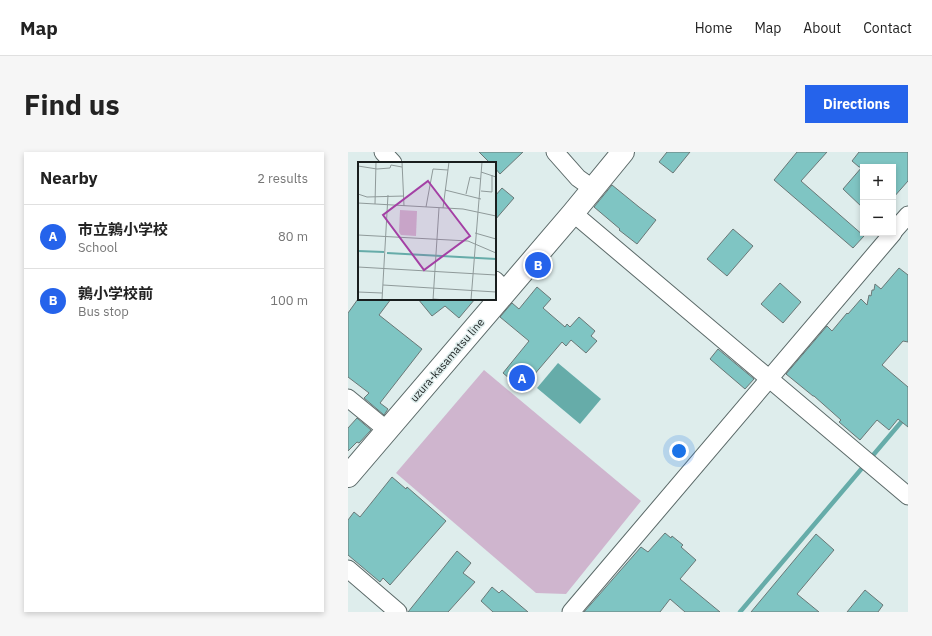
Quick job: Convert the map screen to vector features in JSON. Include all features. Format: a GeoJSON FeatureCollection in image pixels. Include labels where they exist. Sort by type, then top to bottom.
{"type":"FeatureCollection","features":[{"type":"Feature","properties":{"kind":"main road","name":"uzura-kasamatsu line"},"geometry":{"type":"LineString","coordinates":[[501,286],[573,213],[623,152]]}},
{"type":"Feature","properties":{"kind":"main road","name":"uzura-kasamatsu line"},"geometry":{"type":"LineString","coordinates":[[348,476],[387,430],[490,300]]}},
{"type":"Feature","properties":{"kind":"street"},"geometry":{"type":"LineString","coordinates":[[383,152],[391,162]]}},
{"type":"Feature","properties":{"kind":"street"},"geometry":{"type":"LineString","coordinates":[[554,152],[578,178],[592,188]]}},
{"type":"Feature","properties":{"kind":"street"},"geometry":{"type":"LineString","coordinates":[[573,213],[908,496]]}},
{"type":"Feature","properties":{"kind":"street"},"geometry":{"type":"LineString","coordinates":[[896,229],[908,215]]}},
{"type":"Feature","properties":{"kind":"street"},"geometry":{"type":"LineString","coordinates":[[571,612],[890,236]]}},
{"type":"Feature","properties":{"kind":"street"},"geometry":{"type":"LineString","coordinates":[[348,398],[387,430]]}},
{"type":"Feature","properties":{"kind":"street"},"geometry":{"type":"LineString","coordinates":[[348,569],[398,612]]}},
{"type":"Feature","properties":{"kind":"shaded area"},"geometry":{"type":"Polygon","coordinates":[[[484,370],[641,501],[566,594],[536,593],[396,473],[484,370]]]}},
{"type":"Feature","properties":{"kind":"water"},"geometry":{"type":"Polygon","coordinates":[[[558,363],[601,399],[580,424],[537,388],[558,363]]]}},
{"type":"Feature","properties":{"kind":"building"},"geometry":{"type":"Polygon","coordinates":[[[479,152],[523,152],[500,174],[496,169],[496,162],[489,162],[479,152]]]}},
{"type":"Feature","properties":{"kind":"building"},"geometry":{"type":"Polygon","coordinates":[[[667,152],[690,152],[673,173],[659,162],[667,152]]]}},
{"type":"Feature","properties":{"kind":"building"},"geometry":{"type":"Polygon","coordinates":[[[797,152],[827,152],[801,181],[860,233],[860,236],[864,236],[853,248],[774,180],[797,152]]]}},
{"type":"Feature","properties":{"kind":"building"},"geometry":{"type":"Polygon","coordinates":[[[859,152],[908,152],[908,181],[896,195],[896,164],[860,164],[859,167],[852,161],[859,152]]]}},
{"type":"Feature","properties":{"kind":"building"},"geometry":{"type":"Polygon","coordinates":[[[860,169],[860,205],[843,189],[860,169]]]}},
{"type":"Feature","properties":{"kind":"building"},"geometry":{"type":"Polygon","coordinates":[[[612,185],[656,220],[637,244],[594,207],[612,185]]]}},
{"type":"Feature","properties":{"kind":"building"},"geometry":{"type":"Polygon","coordinates":[[[502,188],[514,198],[496,219],[496,195],[502,188]]]}},
{"type":"Feature","properties":{"kind":"building"},"geometry":{"type":"Polygon","coordinates":[[[733,229],[753,246],[727,276],[707,259],[733,229]]]}},
{"type":"Feature","properties":{"kind":"building"},"geometry":{"type":"Polygon","coordinates":[[[899,268],[908,275],[908,342],[903,341],[882,365],[908,387],[908,427],[898,419],[889,430],[877,420],[860,440],[839,422],[841,420],[786,374],[827,326],[832,331],[861,299],[867,305],[869,295],[871,296],[875,284],[881,289],[899,268]]]}},
{"type":"Feature","properties":{"kind":"building"},"geometry":{"type":"Polygon","coordinates":[[[780,283],[801,302],[783,323],[761,304],[780,283]]]}},
{"type":"Feature","properties":{"kind":"building"},"geometry":{"type":"Polygon","coordinates":[[[537,287],[551,299],[543,308],[565,327],[567,324],[570,327],[579,317],[595,331],[591,336],[597,341],[586,353],[571,340],[566,346],[562,342],[522,389],[503,373],[529,341],[500,317],[512,303],[519,309],[537,287]]]}},
{"type":"Feature","properties":{"kind":"building"},"geometry":{"type":"Polygon","coordinates":[[[358,299],[390,300],[379,315],[422,349],[380,403],[388,409],[384,415],[364,398],[369,393],[348,377],[348,313],[358,299]]]}},
{"type":"Feature","properties":{"kind":"building"},"geometry":{"type":"Polygon","coordinates":[[[419,300],[474,300],[459,318],[445,306],[432,316],[419,300]]]}},
{"type":"Feature","properties":{"kind":"building"},"geometry":{"type":"Polygon","coordinates":[[[718,349],[754,379],[745,389],[710,359],[718,349]]]}},
{"type":"Feature","properties":{"kind":"building"},"geometry":{"type":"Polygon","coordinates":[[[357,418],[371,430],[359,443],[357,442],[348,451],[348,428],[357,418]]]}},
{"type":"Feature","properties":{"kind":"building"},"geometry":{"type":"Polygon","coordinates":[[[392,477],[406,489],[407,487],[446,521],[390,585],[383,578],[380,582],[348,555],[348,520],[354,512],[360,517],[392,477]]]}},
{"type":"Feature","properties":{"kind":"building"},"geometry":{"type":"Polygon","coordinates":[[[665,533],[671,538],[672,536],[683,545],[681,547],[696,560],[680,579],[720,612],[685,612],[670,599],[660,612],[584,612],[641,547],[648,552],[665,533]]]}},
{"type":"Feature","properties":{"kind":"building"},"geometry":{"type":"Polygon","coordinates":[[[816,534],[834,550],[797,594],[819,612],[751,612],[816,534]]]}},
{"type":"Feature","properties":{"kind":"building"},"geometry":{"type":"Polygon","coordinates":[[[457,551],[471,563],[463,573],[475,582],[448,612],[408,612],[457,551]]]}},
{"type":"Feature","properties":{"kind":"building"},"geometry":{"type":"Polygon","coordinates":[[[492,587],[499,593],[502,590],[528,612],[493,612],[481,601],[492,587]]]}},
{"type":"Feature","properties":{"kind":"building"},"geometry":{"type":"Polygon","coordinates":[[[865,590],[883,605],[878,612],[847,612],[865,590]]]}},
{"type":"Feature","properties":{"kind":"waterway"},"geometry":{"type":"LineString","coordinates":[[740,612],[908,414]]}},
{"type":"Feature","properties":{"kind":"place","name":"鶉小学校前"},"geometry":{"type":"Point","coordinates":[538,265]}},
{"type":"Feature","properties":{"kind":"place","name":"市立鶉小学校"},"geometry":{"type":"Point","coordinates":[522,378]}}]}
